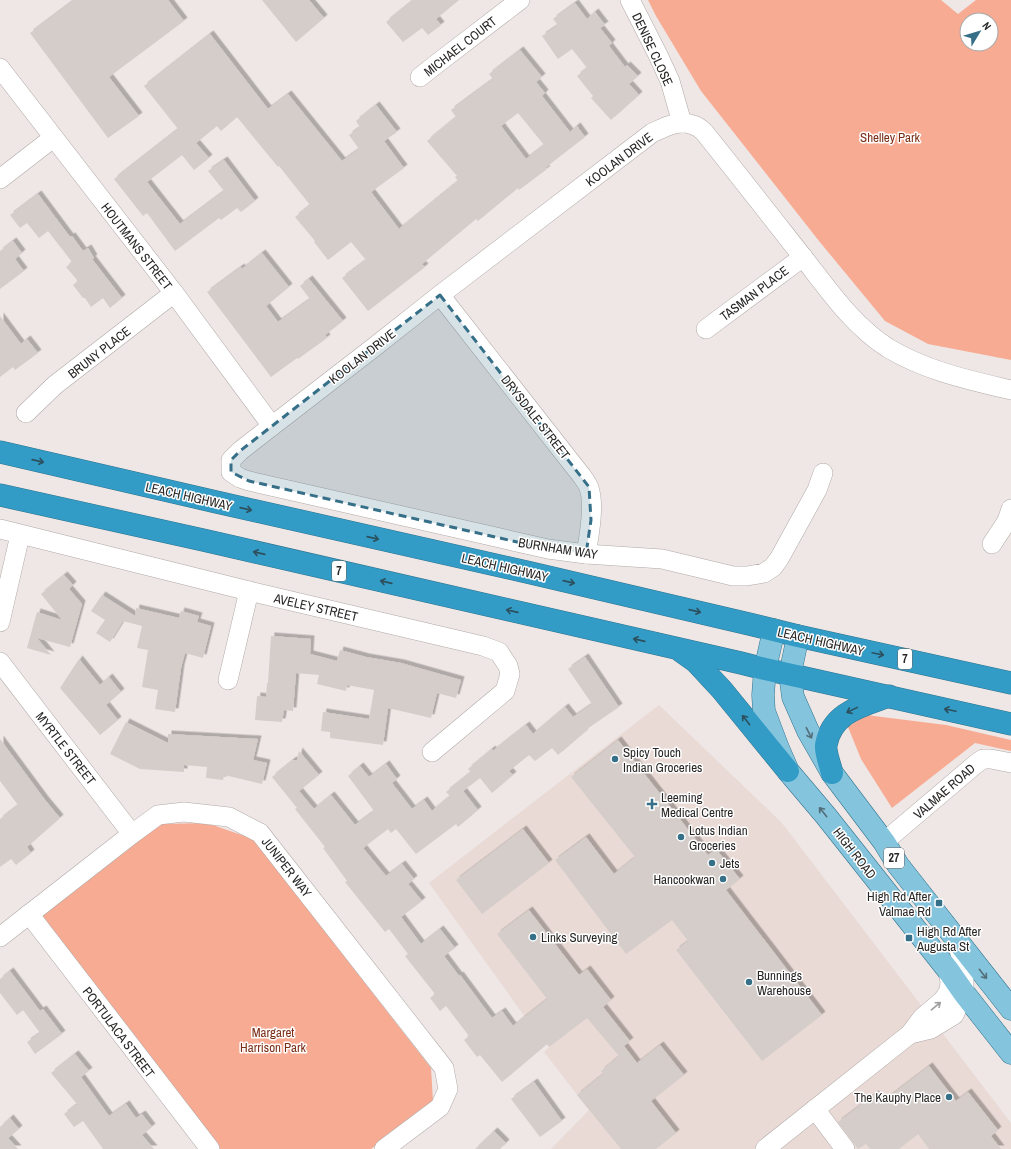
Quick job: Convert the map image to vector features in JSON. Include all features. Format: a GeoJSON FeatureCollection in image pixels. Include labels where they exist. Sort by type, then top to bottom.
{"type":"FeatureCollection","features":[{"type":"Feature","properties":{"kind":"highway","name":"LEACH HIGHWAY"},"geometry":{"type":"LineString","coordinates":[[0,452],[798,636],[1011,683]]}},
{"type":"Feature","properties":{"kind":"highway","name":"7"},"geometry":{"type":"LineString","coordinates":[[0,495],[1011,724]]}},
{"type":"Feature","properties":{"kind":"highway","name":"27"},"geometry":{"type":"LineString","coordinates":[[677,648],[696,662],[722,690],[753,730],[788,771]]}},
{"type":"Feature","properties":{"kind":"highway","name":"27"},"geometry":{"type":"LineString","coordinates":[[832,772],[826,746],[832,730],[838,721],[856,708],[889,696]]}},
{"type":"Feature","properties":{"kind":"main road","name":"HIGH ROAD"},"geometry":{"type":"LineString","coordinates":[[774,630],[765,669],[763,695],[764,711],[788,771],[826,816],[1011,1052]]}},
{"type":"Feature","properties":{"kind":"main road","name":"HIGH ROAD"},"geometry":{"type":"LineString","coordinates":[[798,636],[790,674],[793,697],[808,731],[832,772],[884,842],[898,865],[1011,1009]]}},
{"type":"Feature","properties":{"kind":"street","name":"MICHAEL COURT"},"geometry":{"type":"LineString","coordinates":[[420,78],[520,0]]}},
{"type":"Feature","properties":{"kind":"street","name":"DENISE CLOSE"},"geometry":{"type":"LineString","coordinates":[[630,0],[670,81],[682,122]]}},
{"type":"Feature","properties":{"kind":"street","name":"HOUTMANS STREET"},"geometry":{"type":"LineString","coordinates":[[0,68],[174,293],[272,426]]}},
{"type":"Feature","properties":{"kind":"street"},"geometry":{"type":"LineString","coordinates":[[682,122],[693,124],[704,132],[842,308],[871,335],[904,357],[947,374],[1011,390]]}},
{"type":"Feature","properties":{"kind":"street","name":"KOOLAN DRIVE"},"geometry":{"type":"LineString","coordinates":[[240,478],[231,472],[231,460],[240,451],[440,295],[652,133],[668,125],[682,122]]}},
{"type":"Feature","properties":{"kind":"street"},"geometry":{"type":"LineString","coordinates":[[0,179],[53,138]]}},
{"type":"Feature","properties":{"kind":"street","name":"TASMAN PLACE"},"geometry":{"type":"LineString","coordinates":[[706,329],[803,257]]}},
{"type":"Feature","properties":{"kind":"street","name":"BRUNY PLACE"},"geometry":{"type":"LineString","coordinates":[[26,413],[55,385],[174,293]]}},
{"type":"Feature","properties":{"kind":"street","name":"DRYSDALE STREET"},"geometry":{"type":"LineString","coordinates":[[440,295],[589,487],[591,496],[591,520],[586,554]]}},
{"type":"Feature","properties":{"kind":"street","name":"BURNHAM WAY"},"geometry":{"type":"LineString","coordinates":[[240,478],[249,482],[540,547],[586,554],[662,559],[733,576],[764,573],[773,567],[779,559],[817,490],[823,473]]}},
{"type":"Feature","properties":{"kind":"street"},"geometry":{"type":"LineString","coordinates":[[992,544],[1007,521],[1011,509]]}},
{"type":"Feature","properties":{"kind":"street","name":"AVELEY STREET"},"geometry":{"type":"LineString","coordinates":[[0,530],[483,646],[499,652],[508,666],[510,674],[505,691],[432,752]]}},
{"type":"Feature","properties":{"kind":"street"},"geometry":{"type":"LineString","coordinates":[[0,622],[20,535]]}},
{"type":"Feature","properties":{"kind":"street"},"geometry":{"type":"LineString","coordinates":[[228,680],[249,591]]}},
{"type":"Feature","properties":{"kind":"street","name":"MYRTLE STREET"},"geometry":{"type":"LineString","coordinates":[[0,662],[132,834]]}},
{"type":"Feature","properties":{"kind":"street","name":"VALMAE ROAD"},"geometry":{"type":"LineString","coordinates":[[884,842],[983,758],[1011,763]]}},
{"type":"Feature","properties":{"kind":"street","name":"JUNIPER WAY"},"geometry":{"type":"LineString","coordinates":[[0,937],[158,815],[184,812],[229,818],[260,833],[444,1068],[448,1088],[440,1107],[384,1149]]}},
{"type":"Feature","properties":{"kind":"street","name":"PORTULACA STREET"},"geometry":{"type":"LineString","coordinates":[[30,914],[210,1149]]}},
{"type":"Feature","properties":{"kind":"street"},"geometry":{"type":"LineString","coordinates":[[954,1015],[964,993],[964,970],[957,941]]}},
{"type":"Feature","properties":{"kind":"street"},"geometry":{"type":"LineString","coordinates":[[765,1149],[910,1034],[922,1018],[943,1000],[949,991],[950,982],[948,970]]}},
{"type":"Feature","properties":{"kind":"street"},"geometry":{"type":"LineString","coordinates":[[910,1034],[931,1029],[954,1015],[968,1013],[985,1019]]}},
{"type":"Feature","properties":{"kind":"street"},"geometry":{"type":"LineString","coordinates":[[815,1109],[845,1149]]}},
{"type":"Feature","properties":{"kind":"highlighted area"},"geometry":{"type":"Polygon","coordinates":[[[440,295],[589,487],[591,520],[586,554],[548,549],[249,481],[231,472],[231,460],[240,451],[440,295]]]}},
{"type":"Feature","properties":{"kind":"shaded area"},"geometry":{"type":"Polygon","coordinates":[[[659,705],[782,823],[1011,1123],[1011,1149],[551,1149],[589,1110],[544,1052],[549,1047],[525,1017],[429,883],[659,705]]]}},
{"type":"Feature","properties":{"kind":"green space","name":"Shelley Park"},"geometry":{"type":"Polygon","coordinates":[[[648,0],[941,0],[958,14],[959,13],[959,52],[999,52],[999,12],[961,12],[976,0],[1011,0],[1011,360],[928,344],[885,321],[819,241],[701,91],[648,0]]]}},
{"type":"Feature","properties":{"kind":"green space"},"geometry":{"type":"Polygon","coordinates":[[[866,715],[946,725],[1011,740],[1011,751],[975,743],[892,808],[861,759],[848,727],[866,715]]]}},
{"type":"Feature","properties":{"kind":"green space","name":"Margaret Harrison Park"},"geometry":{"type":"Polygon","coordinates":[[[207,823],[253,839],[431,1068],[433,1101],[371,1149],[220,1149],[41,914],[160,824],[207,823]]]}},
{"type":"Feature","properties":{"kind":"building"},"geometry":{"type":"Polygon","coordinates":[[[74,0],[168,0],[184,21],[109,77],[139,116],[108,138],[30,33],[74,0]]]}},
{"type":"Feature","properties":{"kind":"building"},"geometry":{"type":"Polygon","coordinates":[[[262,0],[309,0],[324,18],[296,42],[262,0]]]}},
{"type":"Feature","properties":{"kind":"building"},"geometry":{"type":"Polygon","coordinates":[[[413,0],[459,0],[436,19],[441,25],[428,35],[422,28],[403,42],[386,22],[413,0]]]}},
{"type":"Feature","properties":{"kind":"building"},"geometry":{"type":"Polygon","coordinates":[[[575,3],[587,19],[595,12],[605,25],[600,28],[612,43],[609,46],[625,67],[627,65],[638,76],[629,84],[639,95],[611,120],[591,98],[593,96],[577,76],[587,68],[572,49],[558,59],[542,36],[558,25],[553,19],[575,3]]]}},
{"type":"Feature","properties":{"kind":"building"},"geometry":{"type":"Polygon","coordinates":[[[210,34],[268,109],[288,94],[342,161],[359,149],[349,135],[360,127],[356,121],[376,105],[397,132],[384,141],[404,168],[371,192],[399,229],[458,181],[455,177],[457,176],[427,141],[456,117],[451,110],[493,79],[489,74],[520,50],[542,77],[536,82],[545,93],[542,96],[570,132],[577,126],[585,137],[545,168],[547,169],[519,190],[518,188],[478,221],[476,219],[422,264],[425,267],[368,311],[342,278],[366,260],[351,242],[328,260],[314,242],[315,241],[295,217],[310,205],[237,117],[221,131],[217,126],[196,143],[209,158],[194,170],[182,155],[147,182],[180,224],[224,191],[208,171],[224,160],[255,201],[241,212],[237,208],[221,220],[219,218],[175,251],[147,213],[143,216],[114,179],[178,129],[144,86],[210,34]],[[518,113],[501,126],[526,159],[544,145],[518,113]]]}},
{"type":"Feature","properties":{"kind":"building"},"geometry":{"type":"Polygon","coordinates":[[[38,194],[70,237],[72,236],[83,251],[88,248],[94,258],[92,259],[122,298],[110,308],[103,298],[91,307],[85,298],[83,298],[73,285],[78,281],[66,267],[72,262],[48,231],[39,238],[27,223],[20,228],[10,215],[38,194]]]}},
{"type":"Feature","properties":{"kind":"building"},"geometry":{"type":"Polygon","coordinates":[[[13,241],[22,253],[15,259],[24,271],[0,289],[0,251],[13,241]]]}},
{"type":"Feature","properties":{"kind":"building"},"geometry":{"type":"Polygon","coordinates":[[[262,253],[289,287],[266,306],[278,322],[310,299],[300,286],[309,279],[343,321],[325,335],[327,338],[271,377],[207,292],[241,267],[242,269],[262,253]]]}},
{"type":"Feature","properties":{"kind":"building"},"geometry":{"type":"Polygon","coordinates":[[[0,316],[21,344],[27,339],[38,353],[15,370],[13,367],[0,377],[0,316]]]}},
{"type":"Feature","properties":{"kind":"building"},"geometry":{"type":"Polygon","coordinates":[[[64,575],[73,585],[69,589],[82,604],[70,647],[37,638],[51,655],[27,648],[37,612],[62,620],[41,594],[64,575]]]}},
{"type":"Feature","properties":{"kind":"building"},"geometry":{"type":"Polygon","coordinates":[[[102,595],[135,616],[136,608],[179,618],[181,611],[199,616],[197,622],[211,626],[203,658],[185,653],[181,668],[175,712],[155,709],[158,690],[142,687],[148,650],[137,648],[142,626],[123,621],[110,642],[96,633],[105,620],[91,611],[102,595]]]}},
{"type":"Feature","properties":{"kind":"building"},"geometry":{"type":"Polygon","coordinates":[[[271,636],[311,639],[310,654],[337,661],[340,650],[366,657],[401,663],[461,680],[456,698],[437,693],[431,718],[388,708],[383,745],[330,738],[330,732],[321,731],[323,712],[369,719],[374,690],[347,685],[346,691],[317,684],[319,675],[296,673],[293,711],[284,710],[282,722],[255,720],[257,696],[266,697],[271,636]]]}},
{"type":"Feature","properties":{"kind":"building"},"geometry":{"type":"Polygon","coordinates":[[[585,657],[619,707],[584,731],[585,732],[558,755],[552,748],[535,761],[529,755],[509,771],[513,775],[492,793],[480,778],[463,791],[478,810],[458,827],[456,824],[416,854],[396,829],[391,833],[388,829],[363,848],[386,876],[402,864],[414,879],[408,884],[422,901],[401,917],[421,944],[440,929],[455,948],[444,956],[492,1018],[502,1011],[513,1026],[547,999],[497,934],[529,910],[579,975],[587,969],[611,1000],[603,1007],[630,1041],[624,1046],[637,1063],[660,1045],[684,1075],[651,1101],[676,1133],[656,1149],[621,1149],[577,1095],[603,1074],[601,1071],[619,1056],[587,1018],[549,1047],[547,1044],[502,1082],[480,1055],[477,1057],[464,1040],[469,1036],[446,1006],[440,1011],[430,998],[435,994],[405,956],[408,954],[389,929],[385,932],[345,882],[347,881],[323,848],[325,847],[295,809],[297,808],[272,777],[293,760],[297,760],[299,751],[319,775],[299,791],[314,809],[331,795],[355,825],[374,811],[348,776],[360,766],[369,777],[386,764],[397,779],[392,783],[412,809],[424,800],[432,811],[450,796],[446,792],[471,772],[468,769],[492,749],[493,751],[526,725],[533,734],[565,707],[573,717],[592,704],[568,669],[585,657]]]}},
{"type":"Feature","properties":{"kind":"building"},"geometry":{"type":"Polygon","coordinates":[[[79,659],[100,685],[109,677],[121,692],[106,705],[118,720],[100,735],[60,688],[79,659]]]}},
{"type":"Feature","properties":{"kind":"building"},"geometry":{"type":"Polygon","coordinates":[[[126,722],[168,743],[168,734],[258,739],[253,760],[267,763],[262,784],[224,775],[223,780],[206,778],[207,767],[184,765],[184,772],[140,769],[110,754],[126,722]]]}},
{"type":"Feature","properties":{"kind":"building"},"geometry":{"type":"Polygon","coordinates":[[[0,739],[60,818],[27,847],[31,853],[16,865],[11,859],[0,867],[0,819],[18,805],[0,781],[0,739]]]}},
{"type":"Feature","properties":{"kind":"building"},"geometry":{"type":"Polygon","coordinates":[[[618,740],[708,855],[716,849],[740,879],[726,890],[822,1015],[762,1061],[676,950],[688,941],[672,920],[626,954],[555,860],[586,837],[614,874],[635,857],[571,777],[618,740]]]}},
{"type":"Feature","properties":{"kind":"building"},"geometry":{"type":"Polygon","coordinates":[[[523,829],[549,863],[482,914],[456,880],[523,829]]]}},
{"type":"Feature","properties":{"kind":"building"},"geometry":{"type":"Polygon","coordinates":[[[10,971],[40,1011],[43,1009],[62,1034],[35,1054],[27,1042],[40,1033],[23,1010],[17,1015],[0,993],[0,979],[10,971]]]}},
{"type":"Feature","properties":{"kind":"building"},"geometry":{"type":"Polygon","coordinates":[[[75,1054],[89,1071],[81,1077],[109,1116],[126,1104],[136,1118],[142,1114],[152,1127],[142,1135],[154,1149],[103,1149],[83,1121],[74,1127],[64,1114],[77,1104],[51,1073],[75,1054]]]}},
{"type":"Feature","properties":{"kind":"building"},"geometry":{"type":"Polygon","coordinates":[[[929,1066],[956,1101],[968,1092],[998,1130],[991,1136],[1001,1149],[929,1149],[918,1134],[899,1149],[870,1149],[866,1144],[858,1149],[838,1122],[875,1094],[882,1102],[929,1066]]]}},
{"type":"Feature","properties":{"kind":"building"},"geometry":{"type":"Polygon","coordinates":[[[534,1082],[562,1121],[540,1137],[511,1099],[534,1082]]]}},
{"type":"Feature","properties":{"kind":"building"},"geometry":{"type":"Polygon","coordinates":[[[10,1118],[19,1129],[8,1138],[18,1149],[0,1149],[0,1127],[10,1118]]]}},
{"type":"Feature","properties":{"kind":"building"},"geometry":{"type":"Polygon","coordinates":[[[494,1131],[506,1143],[500,1149],[475,1149],[494,1131]]]}},
{"type":"Feature","properties":{"kind":"place","name":"Spicy Touch Indian Groceries"},"geometry":{"type":"Point","coordinates":[615,759]}},
{"type":"Feature","properties":{"kind":"place","name":"Leeming Medical Centre"},"geometry":{"type":"Point","coordinates":[652,804]}},
{"type":"Feature","properties":{"kind":"place","name":"Lotus Indian Groceries"},"geometry":{"type":"Point","coordinates":[681,837]}},
{"type":"Feature","properties":{"kind":"place","name":"Jets"},"geometry":{"type":"Point","coordinates":[712,863]}},
{"type":"Feature","properties":{"kind":"place","name":"Hancookwan"},"geometry":{"type":"Point","coordinates":[723,879]}},
{"type":"Feature","properties":{"kind":"place","name":"High Rd After Valmae Rd"},"geometry":{"type":"Point","coordinates":[939,903]}},
{"type":"Feature","properties":{"kind":"place","name":"Links Surveying"},"geometry":{"type":"Point","coordinates":[533,937]}},
{"type":"Feature","properties":{"kind":"place","name":"High Rd After Augusta St"},"geometry":{"type":"Point","coordinates":[909,938]}},
{"type":"Feature","properties":{"kind":"place","name":"Bunnings Warehouse"},"geometry":{"type":"Point","coordinates":[749,982]}},
{"type":"Feature","properties":{"kind":"place","name":"The Kauphy Place"},"geometry":{"type":"Point","coordinates":[949,1097]}}]}
